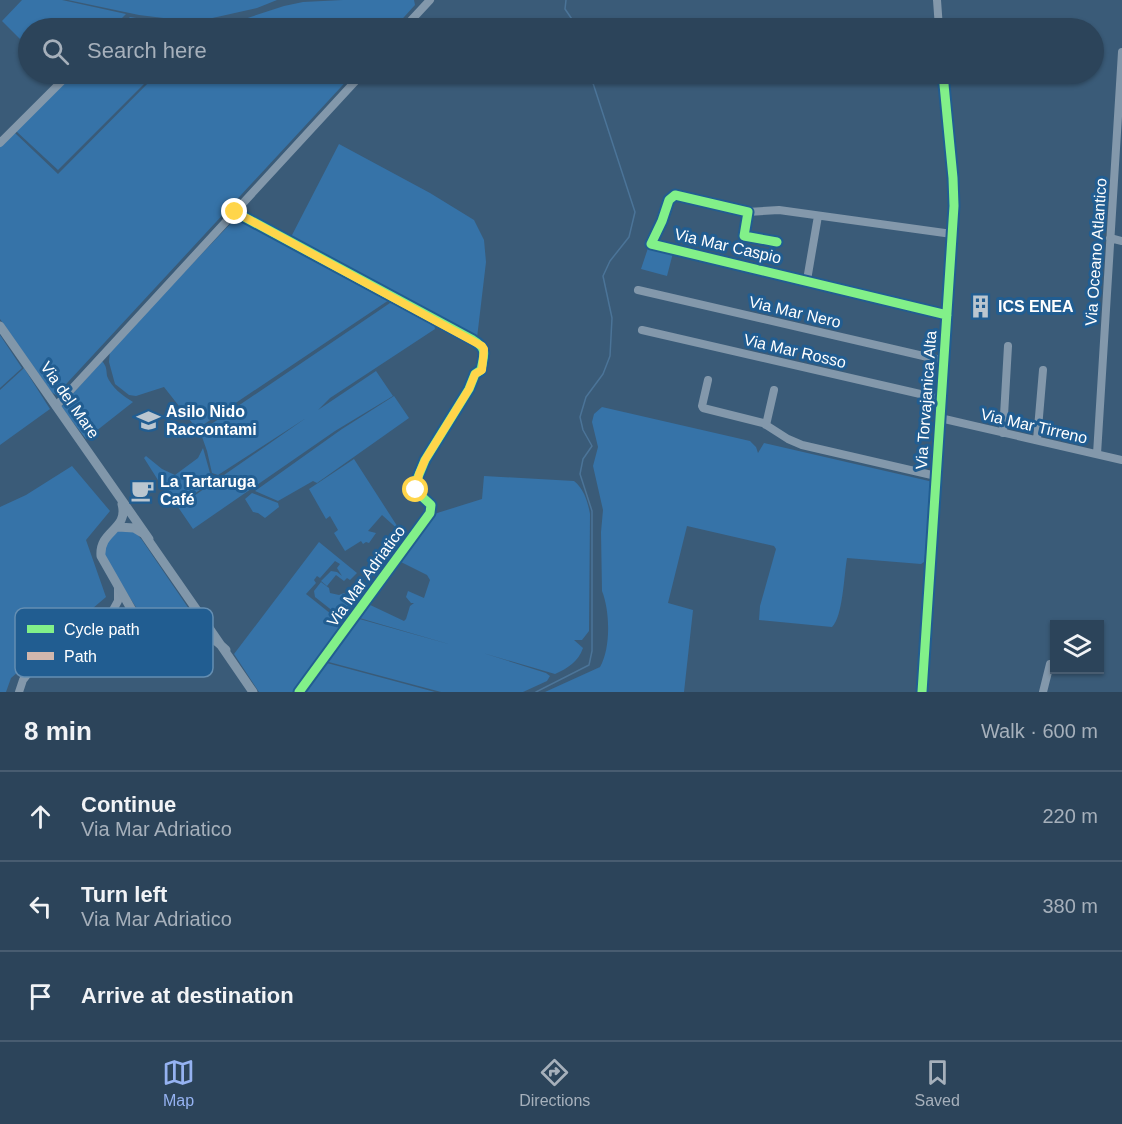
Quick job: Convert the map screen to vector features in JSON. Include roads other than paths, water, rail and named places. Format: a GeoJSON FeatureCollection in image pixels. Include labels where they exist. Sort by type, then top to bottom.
{"type":"FeatureCollection","features":[{"type":"Feature","properties":{"kind":"main road","name":"Via del Mare"},"geometry":{"type":"LineString","coordinates":[[0,326],[194,606]]}},
{"type":"Feature","properties":{"kind":"main road","name":"Via del Mare"},"geometry":{"type":"LineString","coordinates":[[115,491],[123,510],[122,518],[118,527],[106,537],[101,549],[103,561],[131,608]]}},
{"type":"Feature","properties":{"kind":"main road"},"geometry":{"type":"LineString","coordinates":[[118,527],[134,528],[149,539]]}},
{"type":"Feature","properties":{"kind":"main road","name":"Via del Mare"},"geometry":{"type":"LineString","coordinates":[[213,632],[253,692]]}},
{"type":"Feature","properties":{"kind":"main road","name":"Via del Mare"},"geometry":{"type":"LineString","coordinates":[[213,639],[226,650]]}},
{"type":"Feature","properties":{"kind":"street"},"geometry":{"type":"LineString","coordinates":[[413,18],[430,0]]}},
{"type":"Feature","properties":{"kind":"street"},"geometry":{"type":"LineString","coordinates":[[937,0],[938,18]]}},
{"type":"Feature","properties":{"kind":"street","name":"Via Oceano Atlantico"},"geometry":{"type":"LineString","coordinates":[[1096,454],[1110,238],[1118,165],[1122,52]]}},
{"type":"Feature","properties":{"kind":"street"},"geometry":{"type":"LineString","coordinates":[[0,143],[59,84]]}},
{"type":"Feature","properties":{"kind":"street"},"geometry":{"type":"LineString","coordinates":[[57,406],[353,84]]}},
{"type":"Feature","properties":{"kind":"street","name":"Via Torvajanica Alta"},"geometry":{"type":"LineString","coordinates":[[922,692],[952,234],[953,178],[945,84]]}},
{"type":"Feature","properties":{"kind":"street","name":"Via Mar Caspio"},"geometry":{"type":"LineString","coordinates":[[777,242],[744,236],[748,212],[674,195],[669,200],[661,225],[651,244],[947,315]]}},
{"type":"Feature","properties":{"kind":"street"},"geometry":{"type":"LineString","coordinates":[[748,212],[779,210],[952,234]]}},
{"type":"Feature","properties":{"kind":"street","name":"Via Mar Adriatico"},"geometry":{"type":"LineString","coordinates":[[235,212],[473,340],[484,349],[482,370],[475,374],[470,387],[425,460],[419,474],[416,485],[417,494],[431,505],[430,513],[299,692]]}},
{"type":"Feature","properties":{"kind":"street"},"geometry":{"type":"LineString","coordinates":[[807,280],[818,216]]}},
{"type":"Feature","properties":{"kind":"street"},"geometry":{"type":"LineString","coordinates":[[1110,238],[1122,241]]}},
{"type":"Feature","properties":{"kind":"street","name":"Via Mar Nero"},"geometry":{"type":"LineString","coordinates":[[638,290],[945,361]]}},
{"type":"Feature","properties":{"kind":"street","name":"Via Mar Rosso"},"geometry":{"type":"LineString","coordinates":[[642,330],[942,399]]}},
{"type":"Feature","properties":{"kind":"street"},"geometry":{"type":"LineString","coordinates":[[1003,433],[1008,346]]}},
{"type":"Feature","properties":{"kind":"street"},"geometry":{"type":"LineString","coordinates":[[1037,440],[1043,370]]}},
{"type":"Feature","properties":{"kind":"street"},"geometry":{"type":"LineString","coordinates":[[708,380],[703,408],[766,425],[802,445],[936,476]]}},
{"type":"Feature","properties":{"kind":"street"},"geometry":{"type":"LineString","coordinates":[[766,425],[774,390]]}},
{"type":"Feature","properties":{"kind":"street","name":"Via Mar Tirreno"},"geometry":{"type":"LineString","coordinates":[[940,418],[1122,460]]}},
{"type":"Feature","properties":{"kind":"street"},"geometry":{"type":"LineString","coordinates":[[113,608],[118,601],[118,586]]}},
{"type":"Feature","properties":{"kind":"street"},"geometry":{"type":"LineString","coordinates":[[1043,692],[1050,664]]}},
{"type":"Feature","properties":{"kind":"street"},"geometry":{"type":"LineString","coordinates":[[19,692],[26,677]]}},
{"type":"Feature","properties":{"kind":"waterway"},"geometry":{"type":"LineString","coordinates":[[566,0],[565,9],[571,18]]}},
{"type":"Feature","properties":{"kind":"waterway"},"geometry":{"type":"LineString","coordinates":[[536,692],[589,665],[592,651],[592,511],[580,474],[583,459],[592,446],[583,430],[580,417],[586,397],[603,374],[610,356],[612,318],[603,276],[610,261],[629,237],[635,212],[593,84]]}},
{"type":"Feature","properties":{"kind":"place","name":"ICS ENEA"},"geometry":{"type":"Point","coordinates":[980,306]}},
{"type":"Feature","properties":{"kind":"place","name":"Asilo Nido Raccontami"},"geometry":{"type":"Point","coordinates":[148,420]}},
{"type":"Feature","properties":{"kind":"place","name":"La Tartaruga Café"},"geometry":{"type":"Point","coordinates":[142,490]}}]}
